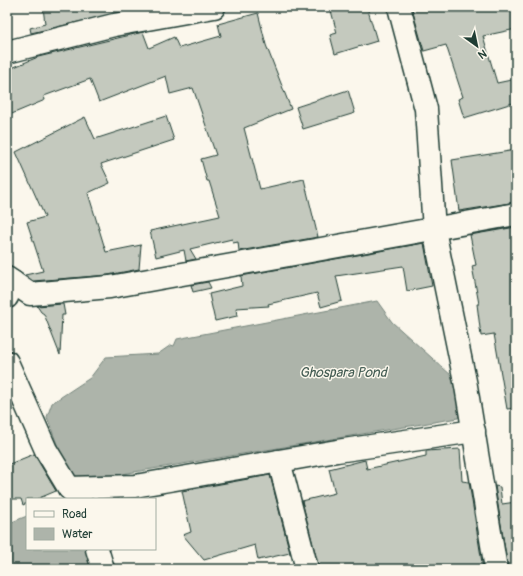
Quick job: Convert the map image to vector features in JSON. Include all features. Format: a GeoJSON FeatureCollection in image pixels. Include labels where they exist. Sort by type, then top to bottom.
{"type":"FeatureCollection","features":[{"type":"Feature","properties":{"kind":"street"},"geometry":{"type":"LineString","coordinates":[[7,52],[114,25],[214,7]]}},
{"type":"Feature","properties":{"kind":"street"},"geometry":{"type":"LineString","coordinates":[[398,7],[426,109],[434,230],[466,386],[496,569]]}},
{"type":"Feature","properties":{"kind":"street"},"geometry":{"type":"LineString","coordinates":[[9,286],[30,294],[110,287],[434,230],[516,214]]}},
{"type":"Feature","properties":{"kind":"street"},"geometry":{"type":"LineString","coordinates":[[7,362],[46,450],[75,494],[135,486],[278,461],[474,431]]}},
{"type":"Feature","properties":{"kind":"street"},"geometry":{"type":"LineString","coordinates":[[278,461],[307,569]]}},
{"type":"Feature","properties":{"kind":"street"},"geometry":{"type":"LineString","coordinates":[[97,550],[103,569]]}},
{"type":"Feature","properties":{"kind":"water","name":"Ghospara Pond"},"geometry":{"type":"Polygon","coordinates":[[[377,301],[392,322],[452,376],[463,403],[458,418],[104,477],[75,477],[62,458],[47,417],[52,403],[90,378],[106,357],[158,354],[171,345],[174,346],[177,339],[377,301]]]}},
{"type":"Feature","properties":{"kind":"water"},"geometry":{"type":"Polygon","coordinates":[[[26,516],[26,550],[93,550],[98,569],[7,569],[7,524],[26,516]]]}},
{"type":"Feature","properties":{"kind":"building"},"geometry":{"type":"Polygon","coordinates":[[[43,7],[133,7],[134,9],[31,33],[30,28],[45,24],[43,7]]]}},
{"type":"Feature","properties":{"kind":"building"},"geometry":{"type":"Polygon","coordinates":[[[330,7],[367,7],[377,41],[335,54],[330,35],[337,33],[330,7]]]}},
{"type":"Feature","properties":{"kind":"building"},"geometry":{"type":"Polygon","coordinates":[[[420,7],[516,7],[516,29],[483,36],[497,83],[516,79],[516,102],[464,118],[458,99],[463,97],[446,45],[424,51],[412,9],[420,7]]]}},
{"type":"Feature","properties":{"kind":"building"},"geometry":{"type":"Polygon","coordinates":[[[258,13],[266,45],[291,109],[244,128],[260,189],[304,179],[318,237],[239,251],[238,242],[233,243],[232,239],[190,249],[196,259],[186,261],[184,250],[156,257],[150,231],[220,216],[209,181],[207,181],[201,159],[216,155],[193,88],[170,94],[166,76],[99,102],[90,79],[44,96],[45,100],[7,116],[7,70],[38,57],[143,32],[149,48],[174,37],[179,48],[221,36],[218,24],[258,13]]]}},
{"type":"Feature","properties":{"kind":"building"},"geometry":{"type":"Polygon","coordinates":[[[348,90],[355,113],[303,129],[296,107],[348,90]]]}},
{"type":"Feature","properties":{"kind":"building"},"geometry":{"type":"Polygon","coordinates":[[[166,116],[174,140],[101,164],[110,183],[88,193],[106,252],[141,245],[139,269],[108,275],[33,281],[25,275],[43,271],[27,222],[45,217],[16,152],[85,117],[95,139],[166,116]]]}},
{"type":"Feature","properties":{"kind":"building"},"geometry":{"type":"Polygon","coordinates":[[[516,150],[516,202],[459,211],[452,160],[516,150]]]}},
{"type":"Feature","properties":{"kind":"building"},"geometry":{"type":"Polygon","coordinates":[[[516,227],[516,408],[507,409],[494,334],[481,336],[477,304],[479,304],[472,266],[476,265],[470,235],[516,227]]]}},
{"type":"Feature","properties":{"kind":"building"},"geometry":{"type":"Polygon","coordinates":[[[424,243],[432,286],[407,291],[403,266],[336,276],[342,301],[321,307],[317,293],[268,304],[269,306],[236,308],[237,316],[215,321],[209,294],[242,286],[241,276],[424,243]]]}},
{"type":"Feature","properties":{"kind":"building"},"geometry":{"type":"Polygon","coordinates":[[[208,282],[211,288],[193,292],[191,285],[208,282]]]}},
{"type":"Feature","properties":{"kind":"building"},"geometry":{"type":"Polygon","coordinates":[[[63,304],[65,315],[62,315],[60,355],[44,314],[37,306],[63,304]]]}},
{"type":"Feature","properties":{"kind":"building"},"geometry":{"type":"Polygon","coordinates":[[[460,449],[462,481],[469,482],[483,569],[319,569],[302,501],[335,493],[329,469],[365,460],[367,469],[426,456],[426,451],[460,449]]]}},
{"type":"Feature","properties":{"kind":"building"},"geometry":{"type":"Polygon","coordinates":[[[34,454],[56,491],[39,498],[26,498],[26,504],[23,505],[21,499],[7,499],[7,465],[34,454]]]}},
{"type":"Feature","properties":{"kind":"building"},"geometry":{"type":"Polygon","coordinates":[[[270,475],[290,553],[258,560],[255,545],[204,560],[183,535],[191,532],[182,491],[270,475]]]}},
{"type":"Feature","properties":{"kind":"building"},"geometry":{"type":"Polygon","coordinates":[[[495,486],[500,487],[502,504],[516,502],[516,569],[508,569],[495,486]]]}}]}
